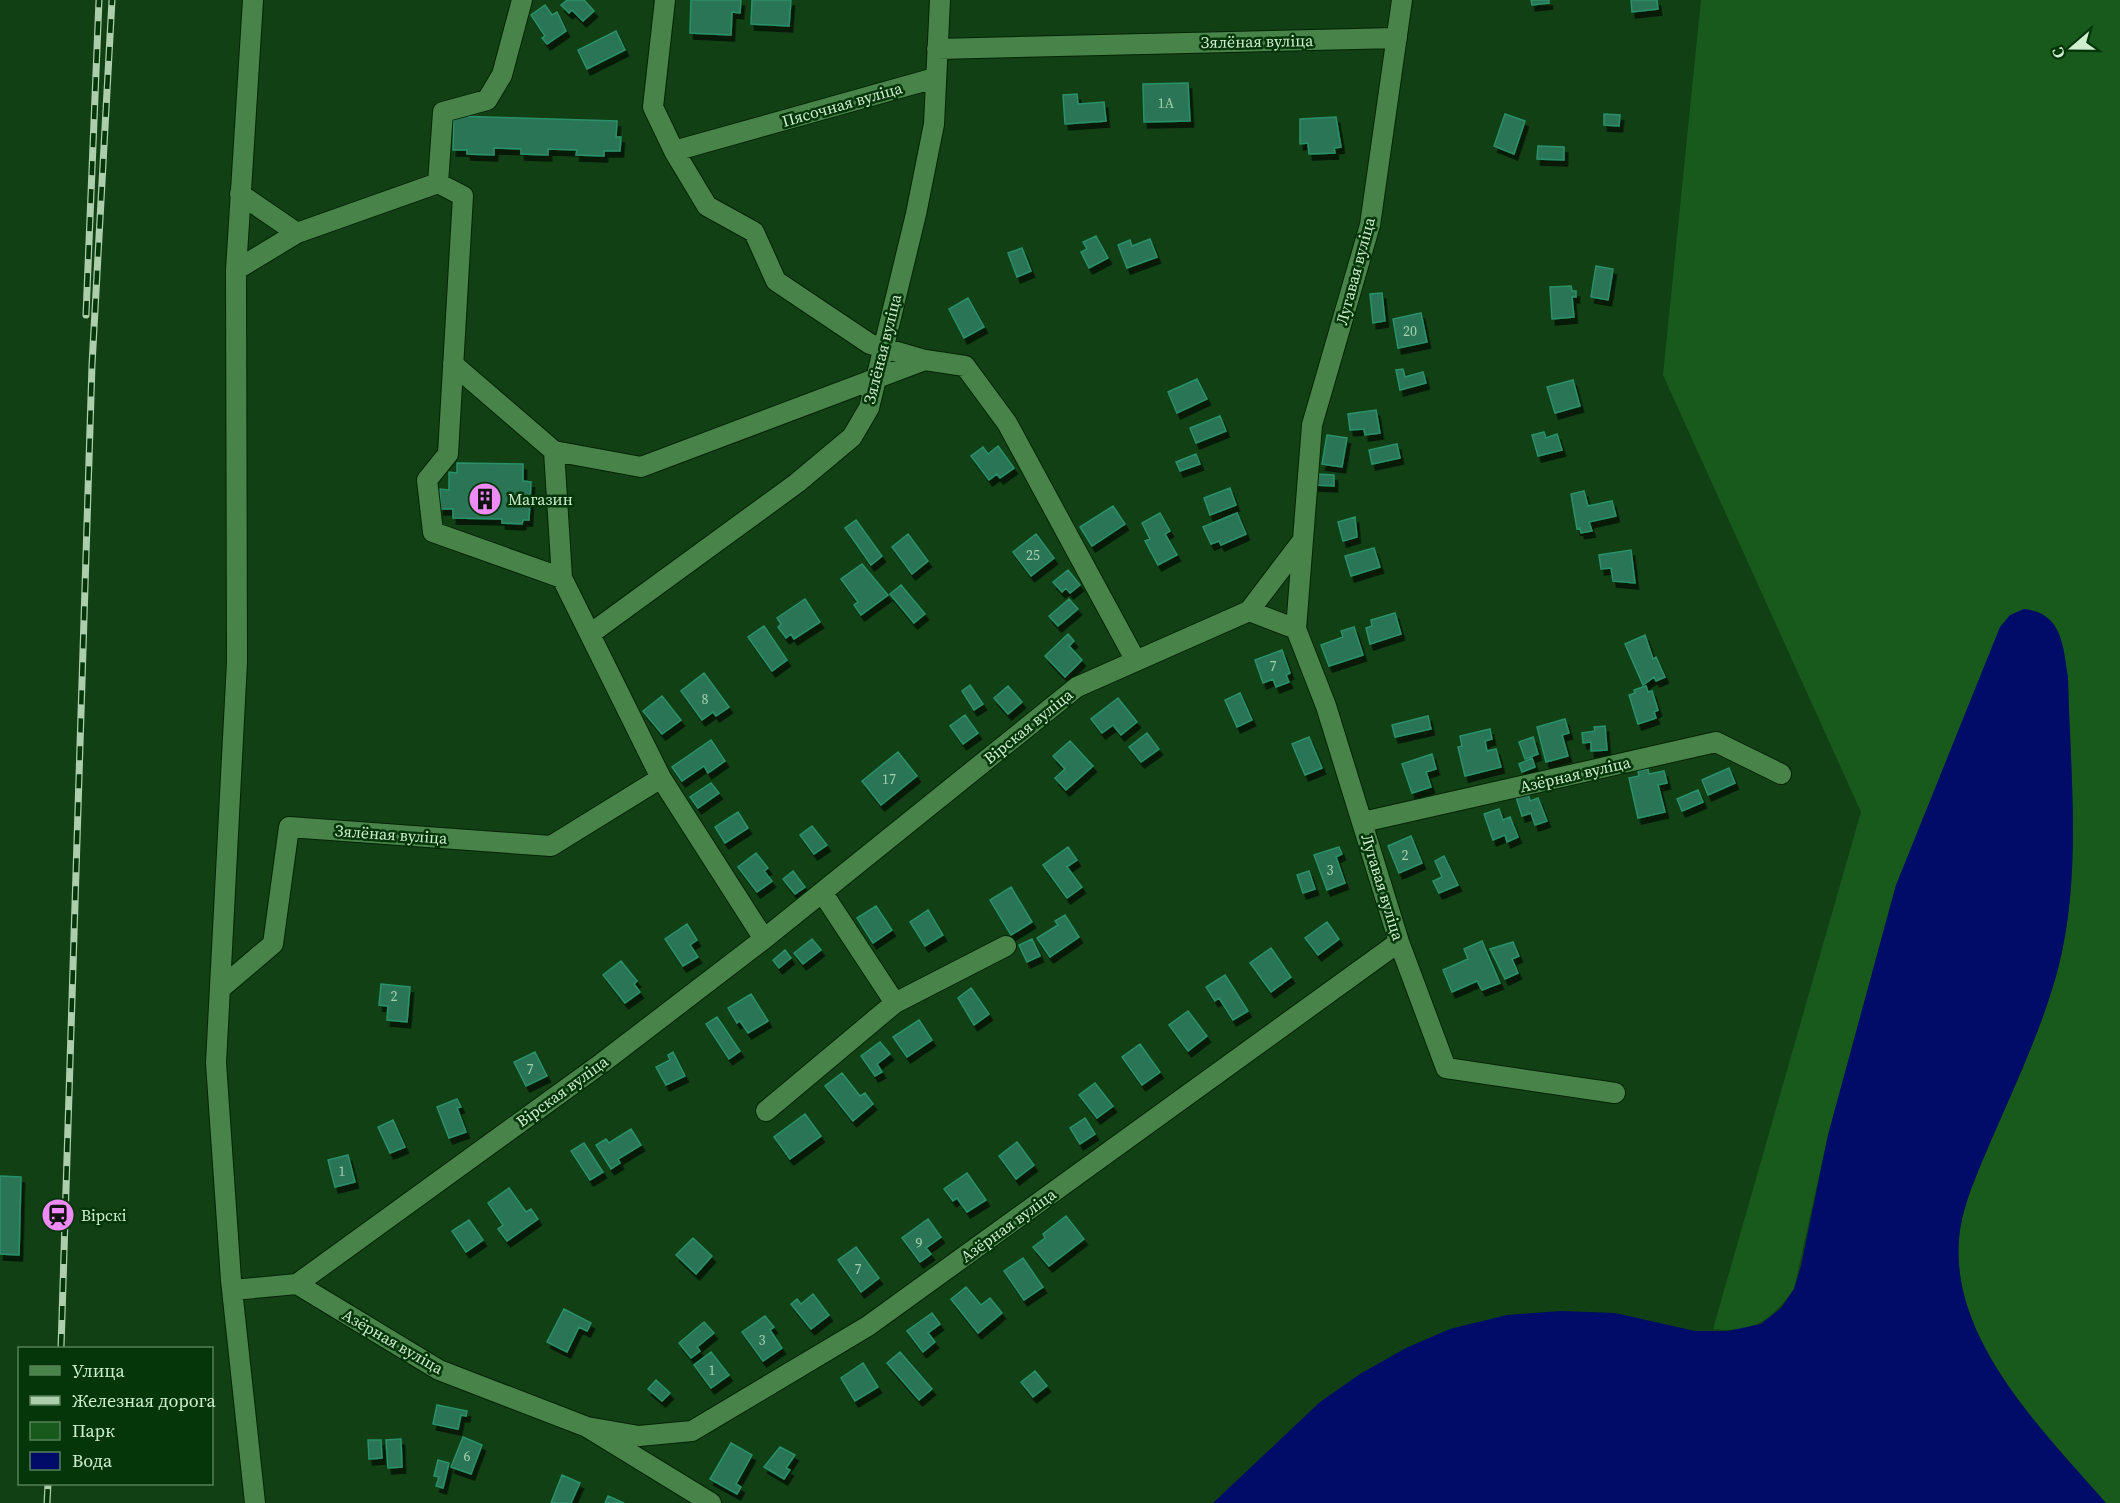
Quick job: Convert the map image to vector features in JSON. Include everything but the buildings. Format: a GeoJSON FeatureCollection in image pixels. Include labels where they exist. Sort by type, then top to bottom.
{"type":"FeatureCollection","features":[{"type":"Feature","properties":{"kind":"street"},"geometry":{"type":"LineString","coordinates":[[253,0],[236,270],[237,662],[216,1063],[233,1290],[255,1503]]}},
{"type":"Feature","properties":{"kind":"street"},"geometry":{"type":"LineString","coordinates":[[438,183],[443,112],[487,100],[502,75],[522,0]]}},
{"type":"Feature","properties":{"kind":"street"},"geometry":{"type":"LineString","coordinates":[[665,0],[653,107],[674,151],[707,206],[754,232],[776,281],[870,344],[924,360],[965,366],[1007,423],[1136,661]]}},
{"type":"Feature","properties":{"kind":"street"},"geometry":{"type":"LineString","coordinates":[[935,78],[940,0]]}},
{"type":"Feature","properties":{"kind":"street","name":"Лугавая вуліца"},"geometry":{"type":"LineString","coordinates":[[1402,0],[1370,225],[1312,425],[1296,629],[1326,706],[1399,942],[1446,1068],[1615,1093]]}},
{"type":"Feature","properties":{"kind":"street","name":"Зялёная вуліца"},"geometry":{"type":"LineString","coordinates":[[938,49],[1397,38]]}},
{"type":"Feature","properties":{"kind":"street","name":"Пясочная вуліца"},"geometry":{"type":"LineString","coordinates":[[674,151],[935,78]]}},
{"type":"Feature","properties":{"kind":"street","name":"Зялёная вуліца"},"geometry":{"type":"LineString","coordinates":[[590,634],[797,483],[852,437],[869,408],[916,214],[934,124],[935,78]]}},
{"type":"Feature","properties":{"kind":"street"},"geometry":{"type":"LineString","coordinates":[[236,270],[297,233],[438,183],[463,196],[448,454],[427,480],[433,532],[562,578]]}},
{"type":"Feature","properties":{"kind":"street"},"geometry":{"type":"LineString","coordinates":[[240,194],[297,233]]}},
{"type":"Feature","properties":{"kind":"street"},"geometry":{"type":"LineString","coordinates":[[453,364],[554,451],[641,467],[924,360]]}},
{"type":"Feature","properties":{"kind":"street"},"geometry":{"type":"LineString","coordinates":[[554,451],[562,578],[661,778],[764,939]]}},
{"type":"Feature","properties":{"kind":"street"},"geometry":{"type":"LineString","coordinates":[[1296,629],[1249,611],[1303,540]]}},
{"type":"Feature","properties":{"kind":"street","name":"Вірская вуліца"},"geometry":{"type":"LineString","coordinates":[[297,1284],[602,1063],[764,939],[1077,687],[1249,611]]}},
{"type":"Feature","properties":{"kind":"street","name":"Азёрная вуліца"},"geometry":{"type":"LineString","coordinates":[[1363,822],[1716,742],[1781,774]]}},
{"type":"Feature","properties":{"kind":"street","name":"Зялёная вуліца"},"geometry":{"type":"LineString","coordinates":[[220,989],[273,944],[289,827],[551,846],[661,778]]}},
{"type":"Feature","properties":{"kind":"street"},"geometry":{"type":"LineString","coordinates":[[822,892],[895,1003]]}},
{"type":"Feature","properties":{"kind":"street","name":"Азёрная вуліца"},"geometry":{"type":"LineString","coordinates":[[587,1427],[639,1436],[692,1431],[849,1338],[1399,942]]}},
{"type":"Feature","properties":{"kind":"street"},"geometry":{"type":"LineString","coordinates":[[766,1111],[895,1003],[1006,946]]}},
{"type":"Feature","properties":{"kind":"street"},"geometry":{"type":"LineString","coordinates":[[233,1290],[297,1284]]}},
{"type":"Feature","properties":{"kind":"street","name":"Азёрная вуліца"},"geometry":{"type":"LineString","coordinates":[[297,1284],[438,1370],[587,1427],[711,1503]]}},
{"type":"Feature","properties":{"kind":"green space"},"geometry":{"type":"Polygon","coordinates":[[[1701,0],[2120,0],[2120,1503],[2106,1503],[2026,1410],[2001,1374],[1980,1338],[1965,1299],[1959,1260],[1962,1219],[1968,1200],[2045,1011],[2059,965],[2066,930],[2073,822],[2068,677],[1896,885],[1828,1135],[1794,1289],[1769,1317],[1750,1327],[1713,1329],[1861,812],[1663,375],[1701,0]]]}},
{"type":"Feature","properties":{"kind":"water"},"geometry":{"type":"Polygon","coordinates":[[[2024,609],[2037,612],[2053,624],[2062,642],[2068,677],[2073,822],[2070,894],[2059,965],[2028,1056],[1967,1200],[1962,1219],[1959,1260],[1965,1299],[1980,1337],[2001,1374],[2026,1409],[2106,1503],[1213,1503],[1320,1402],[1360,1374],[1406,1348],[1450,1329],[1507,1315],[1561,1311],[1615,1313],[1695,1331],[1728,1331],[1761,1324],[1781,1308],[1794,1289],[1801,1266],[1828,1135],[1896,885],[2000,627],[2010,615],[2024,609]]]}},
{"type":"Feature","properties":{"kind":"railway"},"geometry":{"type":"LineString","coordinates":[[86,315],[99,0]]}},
{"type":"Feature","properties":{"kind":"railway"},"geometry":{"type":"LineString","coordinates":[[61,1347],[92,365],[112,0]]}},
{"type":"Feature","properties":{"kind":"railway"},"geometry":{"type":"LineString","coordinates":[[47,1503],[48,1485]]}},
{"type":"Feature","properties":{"kind":"place","name":"Магазин"},"geometry":{"type":"Point","coordinates":[485,499]}},
{"type":"Feature","properties":{"kind":"place","name":"Вірскі"},"geometry":{"type":"Point","coordinates":[58,1215]}}]}
